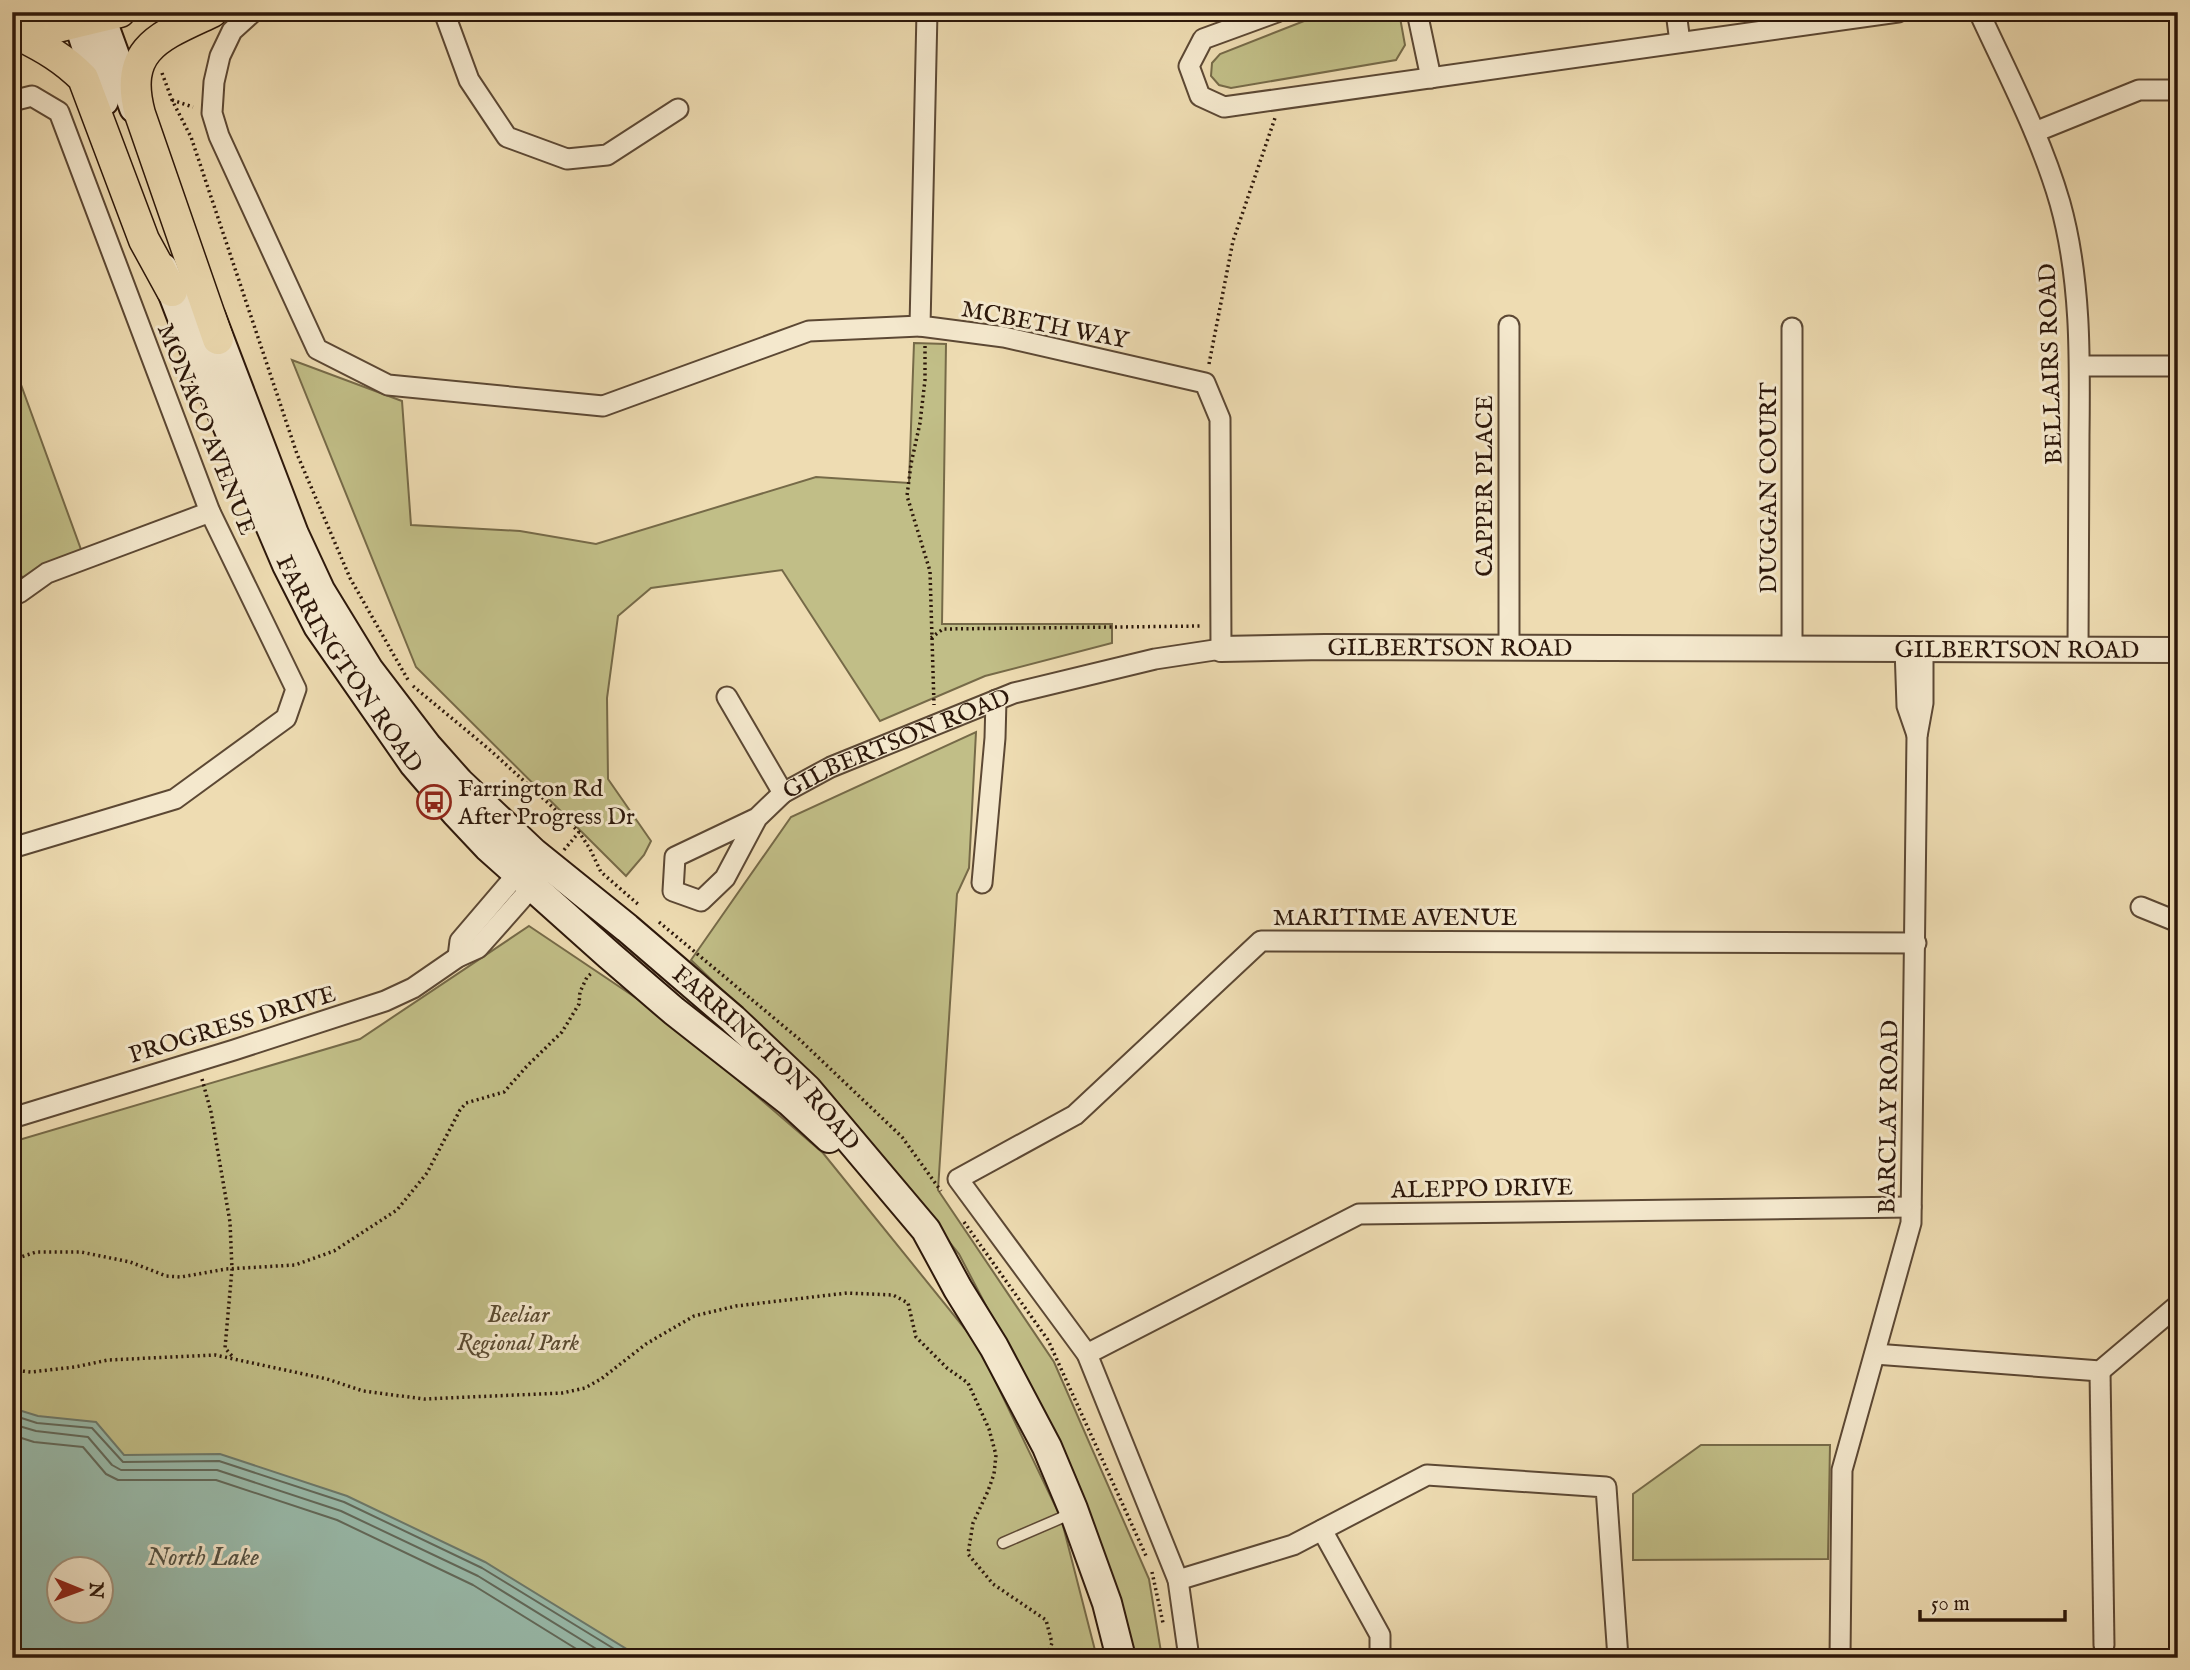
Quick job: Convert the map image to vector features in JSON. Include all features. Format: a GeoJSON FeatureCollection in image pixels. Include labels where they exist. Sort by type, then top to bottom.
{"type":"FeatureCollection","features":[{"type":"Feature","properties":{"kind":"main road"},"geometry":{"type":"LineString","coordinates":[[212,12],[174,30],[148,48],[138,62],[135,78],[136,100],[218,339]]}},
{"type":"Feature","properties":{"kind":"main road"},"geometry":{"type":"LineString","coordinates":[[17,37],[94,15]]}},
{"type":"Feature","properties":{"kind":"main road","name":"FARRINGTON ROAD"},"geometry":{"type":"LineString","coordinates":[[94,15],[172,291],[287,565],[318,626],[414,764],[456,813],[534,870],[635,919],[733,1019],[807,1089],[926,1230],[994,1347],[1041,1436],[1073,1509],[1107,1603],[1121,1658]]}},
{"type":"Feature","properties":{"kind":"main road","name":"FARRINGTON ROAD"},"geometry":{"type":"LineString","coordinates":[[94,15],[294,534],[320,590],[369,670],[427,746],[609,956],[674,1011],[790,1101],[843,1152],[958,1289]]}},
{"type":"Feature","properties":{"kind":"main road"},"geometry":{"type":"LineString","coordinates":[[17,37],[48,49],[83,78],[144,240],[172,291]]}},
{"type":"Feature","properties":{"kind":"street","name":"MCBETH WAY"},"geometry":{"type":"LineString","coordinates":[[253,12],[232,31],[220,56],[214,82],[212,113],[219,136],[317,349],[388,385],[603,406],[809,331],[920,326],[1004,337],[1205,383]]}},
{"type":"Feature","properties":{"kind":"street"},"geometry":{"type":"LineString","coordinates":[[444,12],[469,80],[507,137],[567,159],[607,155],[678,109]]}},
{"type":"Feature","properties":{"kind":"street"},"geometry":{"type":"LineString","coordinates":[[920,326],[927,12]]}},
{"type":"Feature","properties":{"kind":"street"},"geometry":{"type":"LineString","coordinates":[[1277,12],[1203,39],[1189,66],[1200,96],[1224,107],[1898,12]]}},
{"type":"Feature","properties":{"kind":"street"},"geometry":{"type":"LineString","coordinates":[[1417,12],[1431,78]]}},
{"type":"Feature","properties":{"kind":"street"},"geometry":{"type":"LineString","coordinates":[[1676,12],[1680,42]]}},
{"type":"Feature","properties":{"kind":"street","name":"BELLAIRS ROAD"},"geometry":{"type":"LineString","coordinates":[[1979,12],[2035,132],[2060,202],[2070,248],[2080,366],[2078,649]]}},
{"type":"Feature","properties":{"kind":"street"},"geometry":{"type":"LineString","coordinates":[[2035,132],[2138,90],[2178,90]]}},
{"type":"Feature","properties":{"kind":"street","name":"MONACO AVENUE"},"geometry":{"type":"LineString","coordinates":[[12,102],[32,96],[59,112],[210,512],[296,689],[286,718],[175,799],[12,848]]}},
{"type":"Feature","properties":{"kind":"street","name":"CAPPER PLACE"},"geometry":{"type":"LineString","coordinates":[[1508,326],[1509,647]]}},
{"type":"Feature","properties":{"kind":"street","name":"DUGGAN COURT"},"geometry":{"type":"LineString","coordinates":[[1792,328],[1792,648]]}},
{"type":"Feature","properties":{"kind":"street"},"geometry":{"type":"LineString","coordinates":[[2080,366],[2178,366]]}},
{"type":"Feature","properties":{"kind":"street"},"geometry":{"type":"LineString","coordinates":[[1205,383],[1220,419],[1221,649]]}},
{"type":"Feature","properties":{"kind":"street"},"geometry":{"type":"LineString","coordinates":[[19,593],[47,573],[210,512]]}},
{"type":"Feature","properties":{"kind":"street","name":"GILBERTSON ROAD"},"geometry":{"type":"LineString","coordinates":[[757,818],[675,857],[673,891],[701,901],[725,878],[757,818],[783,793],[831,767],[1014,693],[1154,659],[1221,649],[1509,647],[2178,650]]}},
{"type":"Feature","properties":{"kind":"street","name":"BARCLAY ROAD"},"geometry":{"type":"LineString","coordinates":[[1840,1658],[1842,1470],[1911,1223],[1917,736],[1923,703],[1914,648]]}},
{"type":"Feature","properties":{"kind":"street"},"geometry":{"type":"LineString","coordinates":[[727,697],[783,793]]}},
{"type":"Feature","properties":{"kind":"street"},"geometry":{"type":"LineString","coordinates":[[982,883],[996,700]]}},
{"type":"Feature","properties":{"kind":"street","name":"PROGRESS DRIVE"},"geometry":{"type":"LineString","coordinates":[[12,1118],[234,1050],[385,1001],[413,988],[458,957],[478,948],[534,870]]}},
{"type":"Feature","properties":{"kind":"street"},"geometry":{"type":"LineString","coordinates":[[2141,907],[2178,922]]}},
{"type":"Feature","properties":{"kind":"street","name":"MARITIME AVENUE"},"geometry":{"type":"LineString","coordinates":[[1087,1354],[958,1179],[1074,1115],[1261,941],[1916,943]]}},
{"type":"Feature","properties":{"kind":"street","name":"ALEPPO DRIVE"},"geometry":{"type":"LineString","coordinates":[[1087,1354],[1359,1214],[1912,1207]]}},
{"type":"Feature","properties":{"kind":"street"},"geometry":{"type":"LineString","coordinates":[[1875,1354],[2100,1371],[2178,1305]]}},
{"type":"Feature","properties":{"kind":"street"},"geometry":{"type":"LineString","coordinates":[[1087,1354],[1178,1580],[1189,1658]]}},
{"type":"Feature","properties":{"kind":"street"},"geometry":{"type":"LineString","coordinates":[[2100,1371],[2104,1645]]}},
{"type":"Feature","properties":{"kind":"street"},"geometry":{"type":"LineString","coordinates":[[1178,1580],[1293,1545],[1427,1475],[1606,1487],[1618,1658]]}},
{"type":"Feature","properties":{"kind":"street"},"geometry":{"type":"LineString","coordinates":[[1322,1530],[1380,1635],[1380,1658]]}},
{"type":"Feature","properties":{"kind":"lane"},"geometry":{"type":"LineString","coordinates":[[1003,1543],[1061,1518],[1073,1509]]}},
{"type":"Feature","properties":{"kind":"path"},"geometry":{"type":"LineString","coordinates":[[148,48],[158,63],[172,100],[191,136],[296,454],[350,578],[411,685],[490,750],[579,832],[601,872],[635,919]]}},
{"type":"Feature","properties":{"kind":"path"},"geometry":{"type":"LineString","coordinates":[[1205,383],[1233,241],[1281,100]]}},
{"type":"Feature","properties":{"kind":"path"},"geometry":{"type":"LineString","coordinates":[[920,326],[926,348],[925,380],[907,496],[930,571],[934,709],[939,723]]}},
{"type":"Feature","properties":{"kind":"path"},"geometry":{"type":"LineString","coordinates":[[931,638],[943,629],[1206,626],[1221,649]]}},
{"type":"Feature","properties":{"kind":"path"},"geometry":{"type":"LineString","coordinates":[[654,918],[799,1039],[893,1128],[943,1193]]}},
{"type":"Feature","properties":{"kind":"path"},"geometry":{"type":"LineString","coordinates":[[12,1260],[36,1252],[82,1252],[130,1262],[166,1276],[181,1277],[232,1269],[295,1265],[334,1251],[397,1210],[427,1173],[460,1110],[466,1103],[504,1092],[562,1032],[579,1004],[580,992],[587,977],[609,956]]}},
{"type":"Feature","properties":{"kind":"path"},"geometry":{"type":"LineString","coordinates":[[212,1076],[202,1079],[211,1112],[230,1222],[232,1269],[225,1348],[233,1358]]}},
{"type":"Feature","properties":{"kind":"path"},"geometry":{"type":"LineString","coordinates":[[959,1216],[1048,1340],[1147,1559]]}},
{"type":"Feature","properties":{"kind":"path"},"geometry":{"type":"LineString","coordinates":[[12,1370],[31,1372],[108,1360],[215,1355],[327,1379],[363,1391],[425,1399],[562,1393],[584,1388],[601,1379],[646,1344],[694,1316],[736,1306],[828,1295],[893,1295],[908,1303],[916,1337],[947,1368],[968,1383],[985,1419],[996,1455],[994,1474],[973,1523],[968,1554],[993,1584],[1046,1620],[1052,1643],[1046,1658]]}},
{"type":"Feature","properties":{"kind":"path"},"geometry":{"type":"LineString","coordinates":[[1152,1571],[1165,1633]]}},
{"type":"Feature","properties":{"kind":"green space"},"geometry":{"type":"Polygon","coordinates":[[[1327,12],[1399,12],[1405,45],[1396,60],[1231,88],[1219,85],[1211,76],[1212,63],[1220,54],[1327,12]]]}},
{"type":"Feature","properties":{"kind":"green space"},"geometry":{"type":"Polygon","coordinates":[[[914,343],[946,344],[942,624],[1112,624],[1112,643],[985,676],[880,721],[782,570],[651,588],[618,616],[607,698],[608,779],[651,841],[644,855],[626,876],[416,667],[292,360],[402,401],[411,525],[520,531],[596,544],[816,477],[909,483],[914,343]]]}},
{"type":"Feature","properties":{"kind":"green space"},"geometry":{"type":"Polygon","coordinates":[[[12,360],[83,555],[24,577],[12,575],[12,360]]]}},
{"type":"Feature","properties":{"kind":"green space"},"geometry":{"type":"Polygon","coordinates":[[[976,732],[969,868],[957,894],[938,1190],[1054,1362],[1149,1579],[1162,1658],[1130,1658],[1116,1593],[1076,1478],[959,1254],[833,1097],[691,960],[791,817],[976,732]]]}},
{"type":"Feature","properties":{"kind":"green space","name":"Beeliar Regional Park"},"geometry":{"type":"Polygon","coordinates":[[[529,926],[666,1018],[823,1153],[978,1345],[1061,1518],[1097,1658],[12,1658],[12,1142],[360,1039],[529,926]]]}},
{"type":"Feature","properties":{"kind":"green space"},"geometry":{"type":"Polygon","coordinates":[[[1701,1445],[1830,1445],[1828,1559],[1633,1560],[1633,1494],[1701,1445]]]}},
{"type":"Feature","properties":{"kind":"water","name":"North Lake"},"geometry":{"type":"Polygon","coordinates":[[[12,1408],[38,1416],[96,1422],[124,1455],[220,1454],[347,1496],[485,1562],[630,1651],[648,1658],[12,1658],[12,1408]]]}},
{"type":"Feature","properties":{"kind":"place","name":"Farrington Rd After Progress Dr"},"geometry":{"type":"Point","coordinates":[434,802]}}]}
